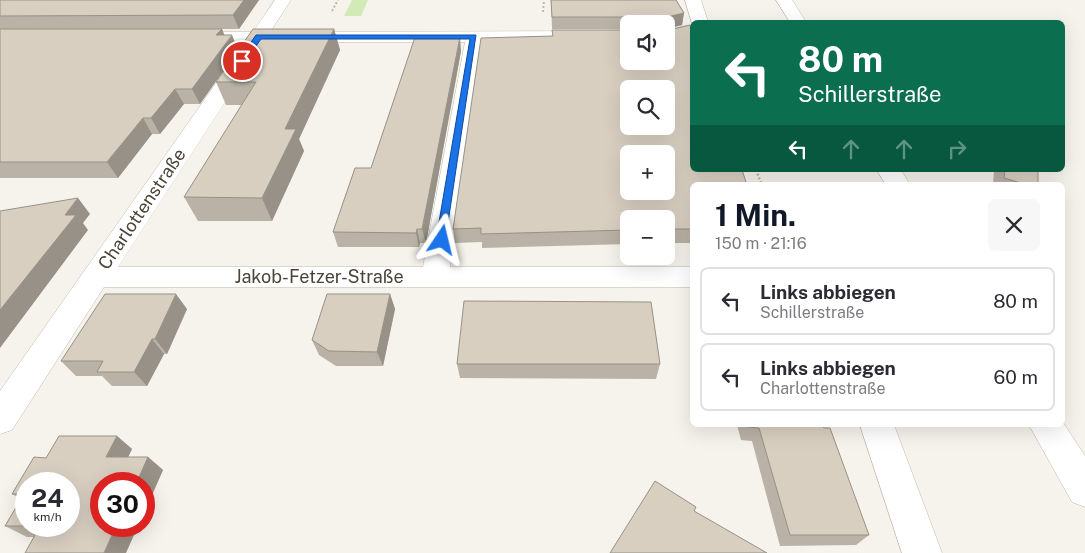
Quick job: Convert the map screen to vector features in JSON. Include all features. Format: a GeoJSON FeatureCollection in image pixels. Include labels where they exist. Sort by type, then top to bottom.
{"type":"FeatureCollection","features":[{"type":"Feature","properties":{"kind":"street","name":"Charlottenstraße"},"geometry":{"type":"LineString","coordinates":[[0,419],[283,0]]}},
{"type":"Feature","properties":{"kind":"street"},"geometry":{"type":"LineString","coordinates":[[693,0],[694,20]]}},
{"type":"Feature","properties":{"kind":"street"},"geometry":{"type":"LineString","coordinates":[[784,0],[797,20]]}},
{"type":"Feature","properties":{"kind":"street"},"geometry":{"type":"LineString","coordinates":[[436,277],[469,78],[474,36]]}},
{"type":"Feature","properties":{"kind":"street"},"geometry":{"type":"LineString","coordinates":[[181,37],[620,36]]}},
{"type":"Feature","properties":{"kind":"street","name":"Jakob-Fetzer-Straße"},"geometry":{"type":"LineString","coordinates":[[96,277],[690,278]]}},
{"type":"Feature","properties":{"kind":"street"},"geometry":{"type":"LineString","coordinates":[[878,427],[922,553]]}},
{"type":"Feature","properties":{"kind":"street"},"geometry":{"type":"LineString","coordinates":[[1047,427],[1085,488]]}},
{"type":"Feature","properties":{"kind":"path"},"geometry":{"type":"LineString","coordinates":[[544,0],[544,6]]}},
{"type":"Feature","properties":{"kind":"green space"},"geometry":{"type":"Polygon","coordinates":[[[352,0],[368,0],[361,16],[344,16],[352,0]]]}},
{"type":"Feature","properties":{"kind":"building"},"geometry":{"type":"Polygon","coordinates":[[[0,0],[244,0],[233,15],[0,16],[0,0]]]}},
{"type":"Feature","properties":{"kind":"building"},"geometry":{"type":"Polygon","coordinates":[[[551,0],[676,0],[684,13],[675,15],[620,15],[620,17],[552,17],[551,0]]]}},
{"type":"Feature","properties":{"kind":"building"},"geometry":{"type":"Polygon","coordinates":[[[690,25],[690,172],[743,172],[746,182],[690,182],[690,229],[675,229],[675,210],[620,210],[620,230],[481,234],[481,228],[453,229],[481,38],[553,36],[552,30],[620,30],[620,70],[675,70],[675,28],[690,25]]]}},
{"type":"Feature","properties":{"kind":"building"},"geometry":{"type":"Polygon","coordinates":[[[0,29],[222,29],[216,35],[232,35],[192,89],[175,89],[151,118],[143,118],[107,162],[0,162],[0,29]]]}},
{"type":"Feature","properties":{"kind":"building"},"geometry":{"type":"Polygon","coordinates":[[[253,29],[334,29],[285,129],[296,129],[262,198],[184,197],[256,82],[216,82],[253,29]]]}},
{"type":"Feature","properties":{"kind":"building"},"geometry":{"type":"Polygon","coordinates":[[[415,37],[460,37],[422,229],[417,229],[416,233],[333,232],[355,168],[371,168],[415,37]]]}},
{"type":"Feature","properties":{"kind":"building"},"geometry":{"type":"Polygon","coordinates":[[[1005,172],[1038,172],[1038,182],[1018,182],[1004,178],[1005,172]]]}},
{"type":"Feature","properties":{"kind":"building"},"geometry":{"type":"Polygon","coordinates":[[[78,198],[65,215],[76,215],[0,310],[0,211],[78,198]]]}},
{"type":"Feature","properties":{"kind":"building"},"geometry":{"type":"Polygon","coordinates":[[[105,294],[176,294],[155,339],[152,339],[134,372],[97,372],[103,361],[61,361],[105,294]]]}},
{"type":"Feature","properties":{"kind":"building"},"geometry":{"type":"Polygon","coordinates":[[[327,294],[390,294],[377,352],[329,351],[312,340],[327,294]]]}},
{"type":"Feature","properties":{"kind":"building"},"geometry":{"type":"Polygon","coordinates":[[[464,301],[651,302],[660,364],[457,364],[464,301]]]}},
{"type":"Feature","properties":{"kind":"building"},"geometry":{"type":"Polygon","coordinates":[[[748,427],[830,428],[869,535],[790,535],[759,428],[748,427]]]}},
{"type":"Feature","properties":{"kind":"building"},"geometry":{"type":"Polygon","coordinates":[[[59,436],[117,436],[106,457],[148,457],[141,472],[90,472],[90,537],[111,537],[104,553],[25,553],[34,537],[80,537],[80,472],[25,472],[34,457],[46,458],[59,436]]]}},
{"type":"Feature","properties":{"kind":"building"},"geometry":{"type":"Polygon","coordinates":[[[655,481],[696,507],[694,511],[767,553],[610,553],[655,481]]]}},
{"type":"Feature","properties":{"kind":"building"},"geometry":{"type":"Polygon","coordinates":[[[15,509],[15,526],[5,526],[15,509]]]}},
{"type":"Feature","properties":{"kind":"route"},"geometry":{"type":"LineString","coordinates":[[242,61],[258,37],[474,36],[469,78],[442,240]]}}]}
